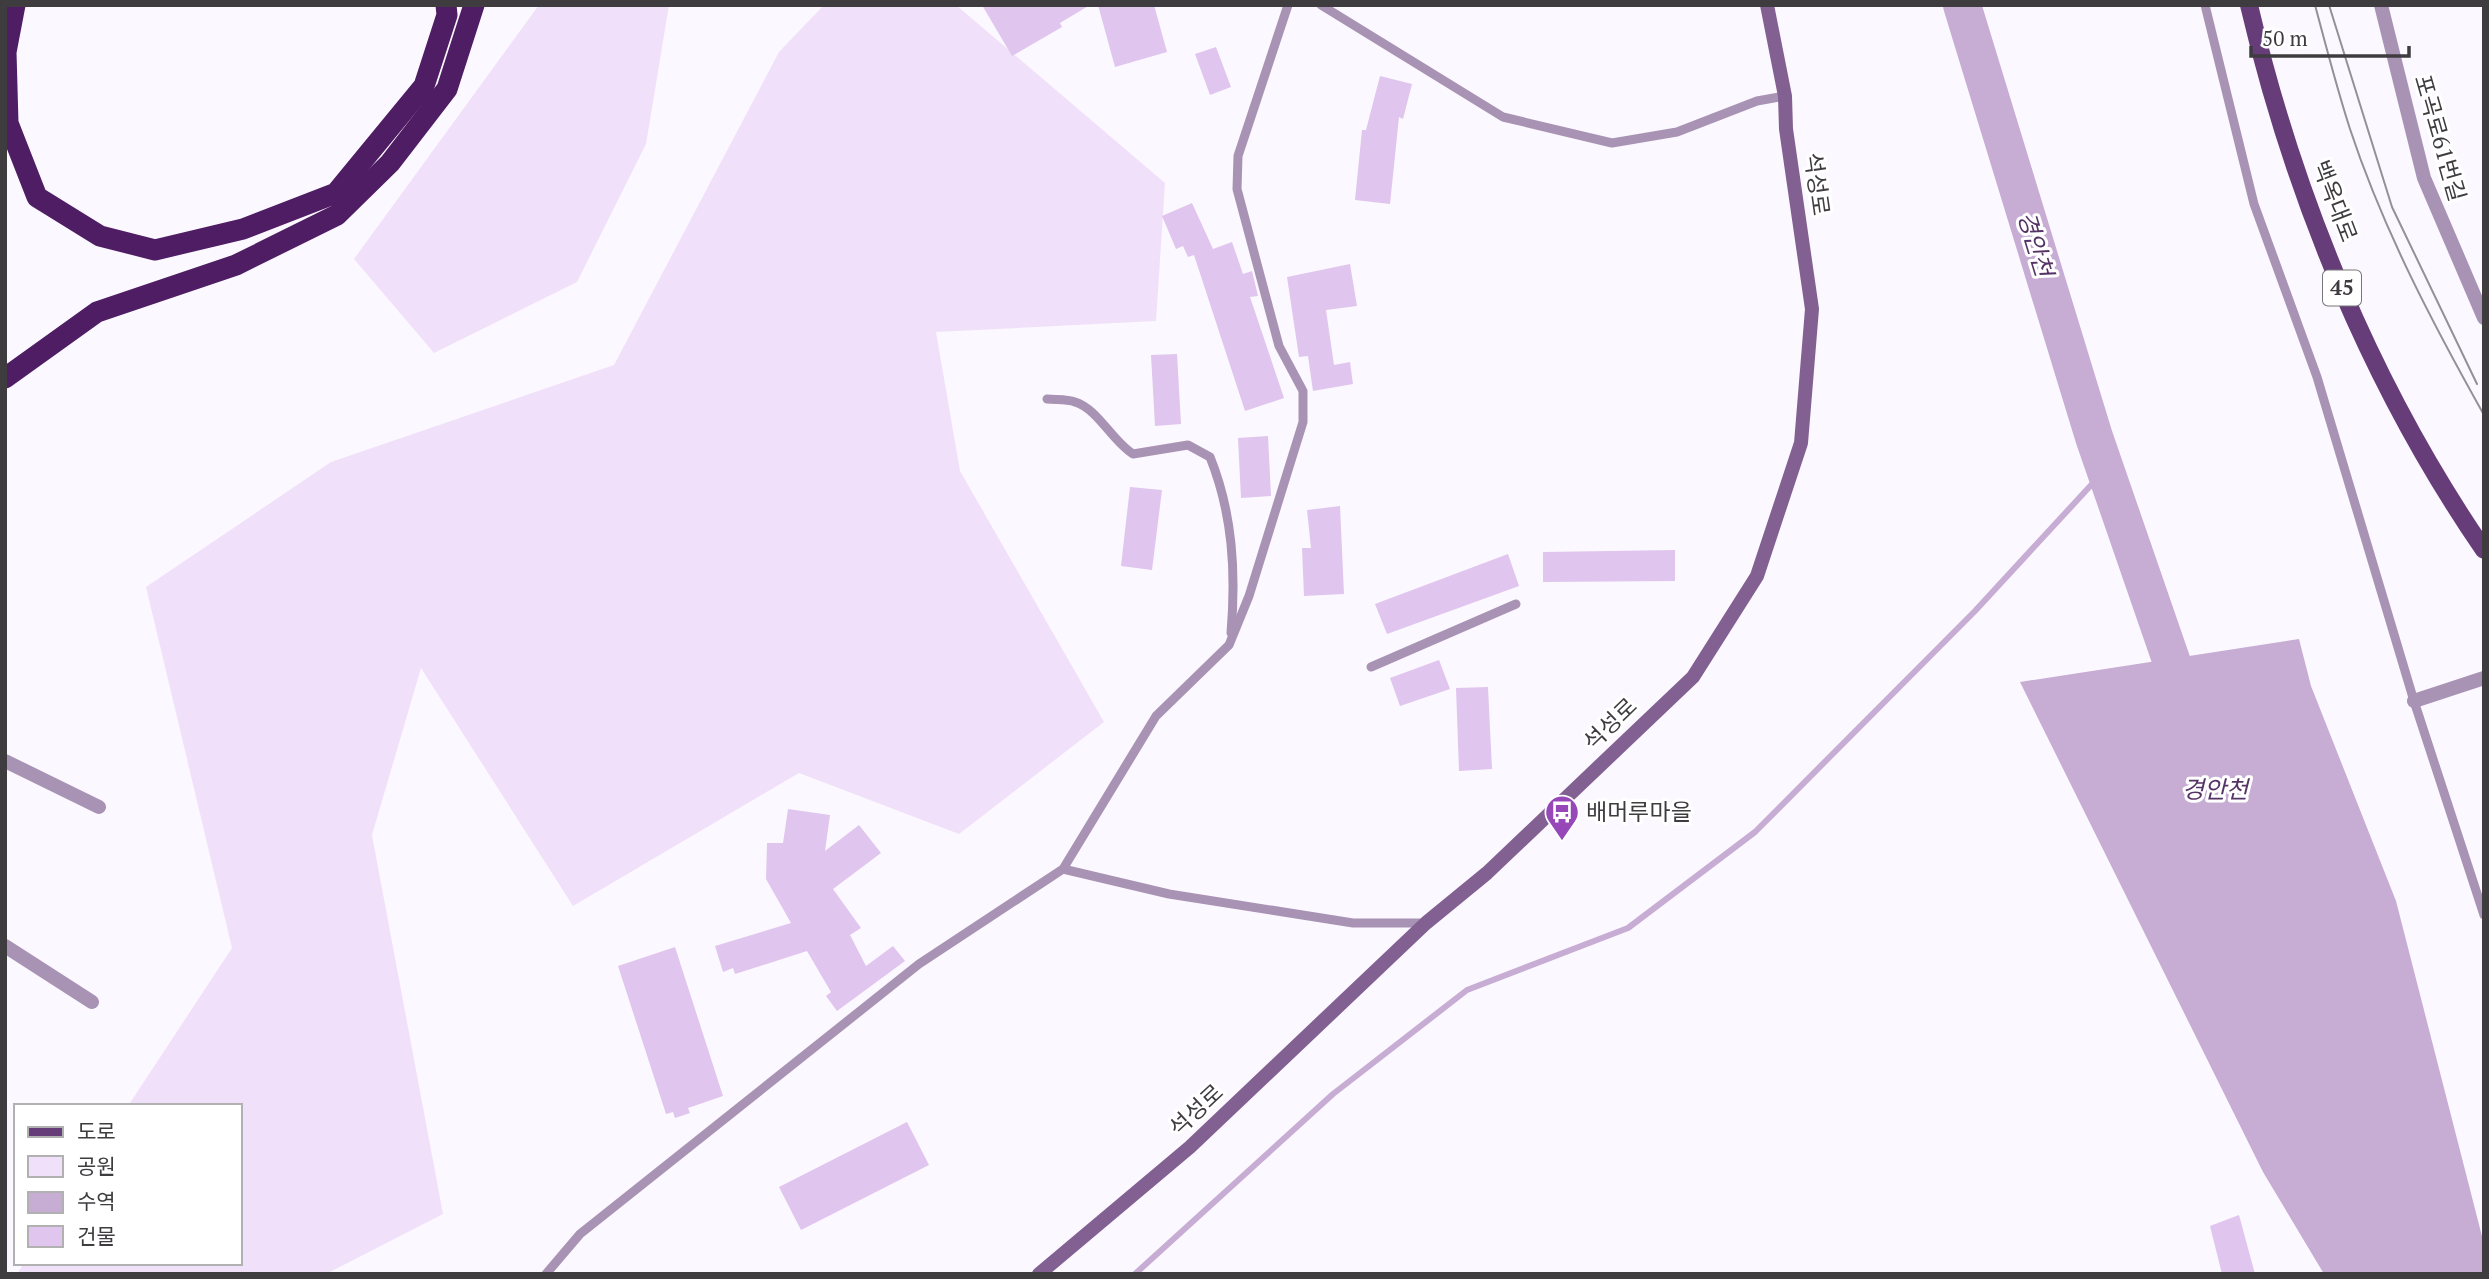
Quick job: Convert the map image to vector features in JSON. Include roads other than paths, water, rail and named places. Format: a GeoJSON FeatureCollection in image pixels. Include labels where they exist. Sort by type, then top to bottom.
{"type":"FeatureCollection","features":[{"type":"Feature","properties":{"kind":"highway"},"geometry":{"type":"LineString","coordinates":[[15,5],[6,52],[8,122],[37,197],[100,236],[155,250],[243,229],[336,193],[424,86],[447,15],[446,5]]}},
{"type":"Feature","properties":{"kind":"highway"},"geometry":{"type":"LineString","coordinates":[[5,378],[97,312],[236,265],[337,215],[390,163],[447,89],[474,5]]}},
{"type":"Feature","properties":{"kind":"main road","name":"백옥대로"},"geometry":{"type":"LineString","coordinates":[[2249,5],[2268,87],[2300,180],[2372,358],[2426,457],[2484,550]]}},
{"type":"Feature","properties":{"kind":"street","name":"석성로"},"geometry":{"type":"LineString","coordinates":[[1039,1274],[1190,1147],[1426,923],[1487,873],[1693,677],[1757,576],[1801,443],[1812,309],[1786,129],[1784,96],[1767,5]]}},
{"type":"Feature","properties":{"kind":"street","name":"포곡로61번길"},"geometry":{"type":"LineString","coordinates":[[2381,5],[2424,177],[2482,310]]}},
{"type":"Feature","properties":{"kind":"street"},"geometry":{"type":"LineString","coordinates":[[2414,701],[2484,678]]}},
{"type":"Feature","properties":{"kind":"street"},"geometry":{"type":"LineString","coordinates":[[5,761],[99,807]]}},
{"type":"Feature","properties":{"kind":"street"},"geometry":{"type":"LineString","coordinates":[[5,946],[92,1002]]}},
{"type":"Feature","properties":{"kind":"lane"},"geometry":{"type":"LineString","coordinates":[[546,1274],[580,1234],[919,964],[1063,870],[1156,716],[1230,645],[1249,596],[1303,422],[1303,391],[1279,346],[1237,189],[1238,156],[1288,5]]}},
{"type":"Feature","properties":{"kind":"lane"},"geometry":{"type":"LineString","coordinates":[[1321,5],[1503,117],[1612,143],[1677,132],[1757,101],[1784,96]]}},
{"type":"Feature","properties":{"kind":"lane"},"geometry":{"type":"LineString","coordinates":[[2205,5],[2254,204],[2317,377],[2414,701],[2484,915]]}},
{"type":"Feature","properties":{"kind":"lane"},"geometry":{"type":"LineString","coordinates":[[1047,399],[1073,401],[1085,406],[1121,447],[1133,454],[1188,445],[1210,457],[1221,482],[1231,536],[1235,586],[1230,645]]}},
{"type":"Feature","properties":{"kind":"lane"},"geometry":{"type":"LineString","coordinates":[[1371,667],[1516,604]]}},
{"type":"Feature","properties":{"kind":"lane"},"geometry":{"type":"LineString","coordinates":[[1063,870],[1169,894],[1353,923],[1426,923]]}},
{"type":"Feature","properties":{"kind":"water","name":"경안천"},"geometry":{"type":"Polygon","coordinates":[[[2299,639],[2311,686],[2396,901],[2484,1244],[2484,1274],[2324,1274],[2263,1172],[2020,682],[2299,639]]]}},
{"type":"Feature","properties":{"kind":"waterway","name":"경안천"},"geometry":{"type":"LineString","coordinates":[[1962,5],[2094,437],[2188,709]]}},
{"type":"Feature","properties":{"kind":"waterway"},"geometry":{"type":"LineString","coordinates":[[1135,1274],[1333,1094],[1467,990],[1628,928],[1755,832],[1975,611],[2105,470]]}},
{"type":"Feature","properties":{"kind":"tram line"},"geometry":{"type":"LineString","coordinates":[[2315,5],[2350,129],[2378,203],[2428,311],[2484,415]]}},
{"type":"Feature","properties":{"kind":"tram line"},"geometry":{"type":"LineString","coordinates":[[2329,5],[2392,207],[2477,384]]}},
{"type":"Feature","properties":{"kind":"place","name":"배머루마을"},"geometry":{"type":"Point","coordinates":[1562,842]}}]}
